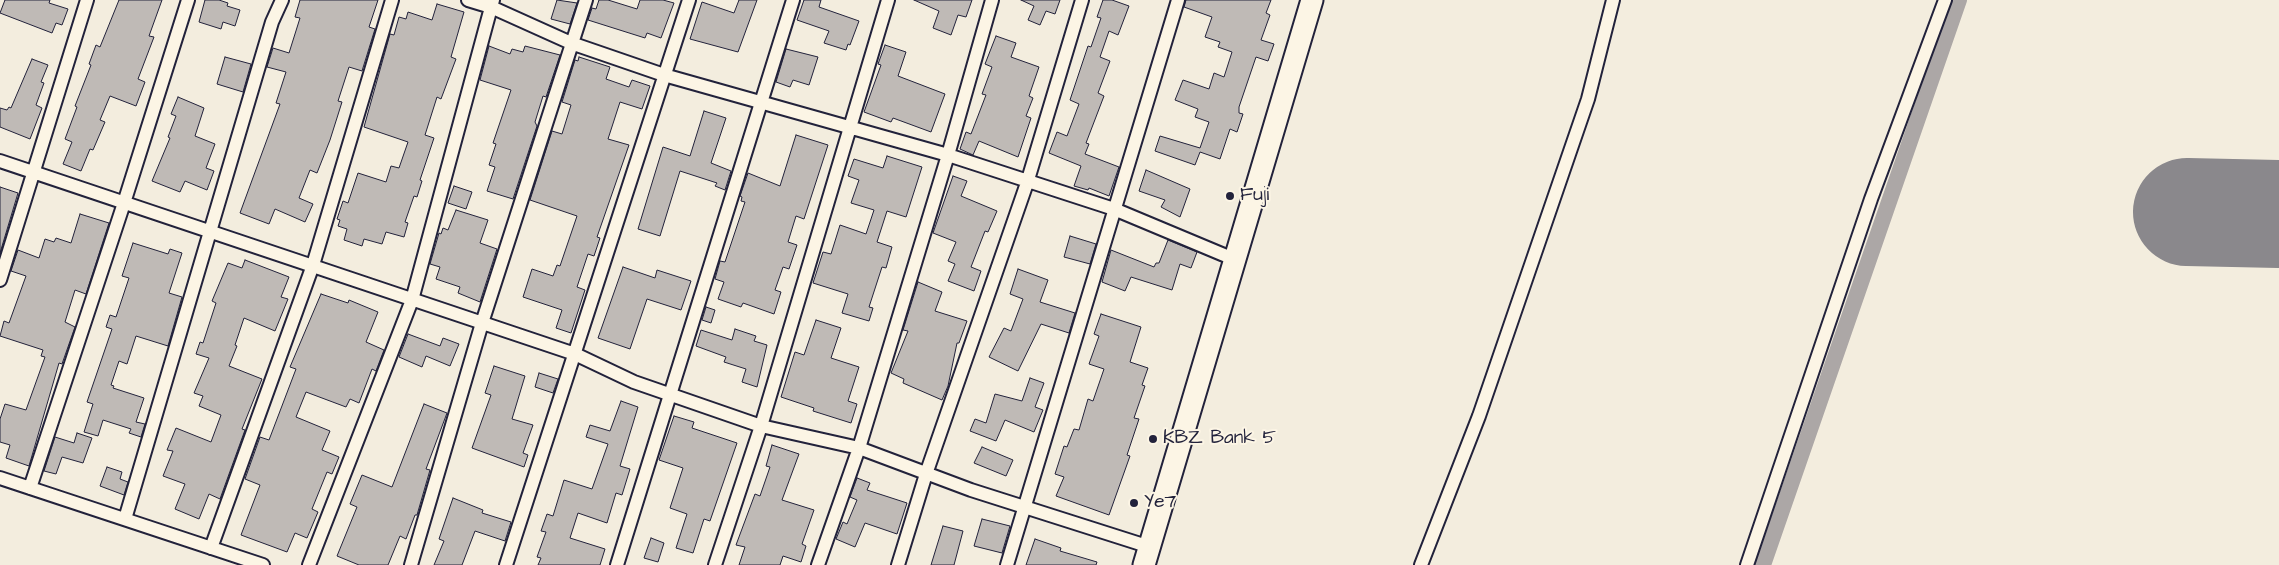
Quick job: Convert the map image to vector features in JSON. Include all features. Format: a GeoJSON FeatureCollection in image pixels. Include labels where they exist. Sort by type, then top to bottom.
{"type":"FeatureCollection","features":[{"type":"Feature","properties":{"kind":"highway"},"geometry":{"type":"LineString","coordinates":[[1147,556],[1312,0]]}},
{"type":"Feature","properties":{"kind":"street"},"geometry":{"type":"LineString","coordinates":[[0,280],[88,0]]}},
{"type":"Feature","properties":{"kind":"street"},"geometry":{"type":"LineString","coordinates":[[30,488],[124,203],[188,0]]}},
{"type":"Feature","properties":{"kind":"street"},"geometry":{"type":"LineString","coordinates":[[125,519],[272,22],[282,0]]}},
{"type":"Feature","properties":{"kind":"street"},"geometry":{"type":"LineString","coordinates":[[211,548],[313,265],[392,0]]}},
{"type":"Feature","properties":{"kind":"street"},"geometry":{"type":"LineString","coordinates":[[468,0],[492,4],[571,43],[664,75],[948,155],[1027,183],[1114,210],[1236,260]]}},
{"type":"Feature","properties":{"kind":"street"},"geometry":{"type":"LineString","coordinates":[[410,565],[482,323],[586,0]]}},
{"type":"Feature","properties":{"kind":"street"},"geometry":{"type":"LineString","coordinates":[[506,565],[689,0]]}},
{"type":"Feature","properties":{"kind":"street"},"geometry":{"type":"LineString","coordinates":[[617,565],[793,0]]}},
{"type":"Feature","properties":{"kind":"street"},"geometry":{"type":"LineString","coordinates":[[715,565],[761,426],[888,0]]}},
{"type":"Feature","properties":{"kind":"street"},"geometry":{"type":"LineString","coordinates":[[818,565],[859,448],[948,155],[992,0]]}},
{"type":"Feature","properties":{"kind":"street"},"geometry":{"type":"LineString","coordinates":[[898,565],[926,474],[1027,183],[1082,0]]}},
{"type":"Feature","properties":{"kind":"street"},"geometry":{"type":"LineString","coordinates":[[1007,565],[1178,0]]}},
{"type":"Feature","properties":{"kind":"street"},"geometry":{"type":"LineString","coordinates":[[1421,565],[1479,416],[1584,109],[1613,0]]}},
{"type":"Feature","properties":{"kind":"street"},"geometry":{"type":"LineString","coordinates":[[1747,565],[1871,200],[1944,0]]}},
{"type":"Feature","properties":{"kind":"street"},"geometry":{"type":"LineString","coordinates":[[309,565],[412,300],[492,4]]}},
{"type":"Feature","properties":{"kind":"street"},"geometry":{"type":"LineString","coordinates":[[0,161],[575,354],[634,382],[761,426],[859,448],[926,474],[1025,506],[1147,556]]}},
{"type":"Feature","properties":{"kind":"street"},"geometry":{"type":"LineString","coordinates":[[0,478],[262,565]]}},
{"type":"Feature","properties":{"kind":"building"},"geometry":{"type":"Polygon","coordinates":[[[5,0],[50,0],[49,3],[68,9],[62,25],[56,23],[52,33],[0,13],[5,0]]]}},
{"type":"Feature","properties":{"kind":"building"},"geometry":{"type":"Polygon","coordinates":[[[119,0],[162,0],[149,36],[154,37],[138,79],[145,82],[136,106],[110,96],[100,120],[105,122],[93,150],[90,149],[81,171],[63,164],[72,142],[65,139],[77,107],[75,106],[91,65],[89,64],[96,45],[100,47],[119,0]]]}},
{"type":"Feature","properties":{"kind":"building"},"geometry":{"type":"Polygon","coordinates":[[[205,0],[219,0],[228,3],[227,6],[240,10],[235,26],[223,22],[221,29],[199,22],[205,0]]]}},
{"type":"Feature","properties":{"kind":"building"},"geometry":{"type":"Polygon","coordinates":[[[300,0],[378,0],[369,27],[375,29],[362,71],[349,67],[338,101],[342,102],[330,140],[317,173],[310,170],[299,198],[313,204],[305,222],[275,209],[269,224],[240,213],[280,104],[276,103],[286,72],[267,67],[273,48],[289,53],[300,18],[295,17],[300,0]]]}},
{"type":"Feature","properties":{"kind":"building"},"geometry":{"type":"Polygon","coordinates":[[[557,0],[577,3],[570,24],[551,19],[557,0]]]}},
{"type":"Feature","properties":{"kind":"building"},"geometry":{"type":"Polygon","coordinates":[[[599,0],[608,0],[637,9],[640,0],[663,0],[674,3],[661,38],[647,33],[645,38],[588,20],[592,8],[596,9],[599,0]]]}},
{"type":"Feature","properties":{"kind":"building"},"geometry":{"type":"Polygon","coordinates":[[[739,0],[757,0],[738,52],[690,39],[702,2],[734,13],[739,0]]]}},
{"type":"Feature","properties":{"kind":"building"},"geometry":{"type":"Polygon","coordinates":[[[804,0],[821,0],[819,7],[859,21],[850,45],[848,44],[846,50],[824,43],[829,31],[797,20],[804,0]]]}},
{"type":"Feature","properties":{"kind":"building"},"geometry":{"type":"Polygon","coordinates":[[[914,0],[972,0],[966,17],[958,15],[951,35],[933,28],[939,11],[914,0]]]}},
{"type":"Feature","properties":{"kind":"building"},"geometry":{"type":"Polygon","coordinates":[[[1021,0],[1060,0],[1055,14],[1046,11],[1040,25],[1028,20],[1034,6],[1021,0]]]}},
{"type":"Feature","properties":{"kind":"building"},"geometry":{"type":"Polygon","coordinates":[[[1103,0],[1112,0],[1129,6],[1118,35],[1109,31],[1100,57],[1110,61],[1098,93],[1104,96],[1086,143],[1089,144],[1085,154],[1119,167],[1109,196],[1089,188],[1088,190],[1074,186],[1081,166],[1049,153],[1057,132],[1067,136],[1079,104],[1070,100],[1088,46],[1091,47],[1101,18],[1097,17],[1103,0]]]}},
{"type":"Feature","properties":{"kind":"building"},"geometry":{"type":"Polygon","coordinates":[[[1186,0],[1271,0],[1266,13],[1270,15],[1261,40],[1274,44],[1268,61],[1256,57],[1239,107],[1239,113],[1243,114],[1237,132],[1230,129],[1220,159],[1200,152],[1195,165],[1155,151],[1160,136],[1200,148],[1209,122],[1195,117],[1198,109],[1175,100],[1183,80],[1209,89],[1214,73],[1224,77],[1232,52],[1218,47],[1220,42],[1205,37],[1212,17],[1184,7],[1186,0]]]}},
{"type":"Feature","properties":{"kind":"building"},"geometry":{"type":"Polygon","coordinates":[[[437,4],[464,12],[451,57],[456,59],[441,99],[437,97],[425,135],[434,138],[420,180],[422,181],[417,197],[414,196],[405,222],[408,223],[404,237],[386,232],[382,244],[364,239],[362,246],[344,240],[347,229],[338,226],[340,220],[337,219],[343,201],[348,203],[358,173],[386,182],[391,166],[399,168],[408,142],[364,127],[390,34],[394,35],[399,17],[406,19],[408,12],[432,20],[437,4]]]}},
{"type":"Feature","properties":{"kind":"building"},"geometry":{"type":"Polygon","coordinates":[[[996,36],[1016,43],[1011,57],[1039,67],[1029,96],[1033,98],[1026,116],[1031,118],[1018,157],[979,141],[973,155],[960,149],[966,132],[971,134],[986,95],[982,94],[992,67],[985,64],[996,36]]]}},
{"type":"Feature","properties":{"kind":"building"},"geometry":{"type":"Polygon","coordinates":[[[885,45],[906,52],[898,76],[945,94],[931,132],[893,118],[891,122],[864,112],[881,65],[878,64],[885,45]]]}},
{"type":"Feature","properties":{"kind":"building"},"geometry":{"type":"Polygon","coordinates":[[[489,46],[510,54],[512,49],[523,52],[525,46],[560,55],[546,97],[543,96],[535,122],[537,126],[513,199],[487,191],[495,167],[489,165],[496,144],[493,143],[511,90],[480,80],[489,46]]]}},
{"type":"Feature","properties":{"kind":"building"},"geometry":{"type":"Polygon","coordinates":[[[786,49],[818,57],[809,85],[793,80],[790,87],[776,82],[786,49]]]}},
{"type":"Feature","properties":{"kind":"building"},"geometry":{"type":"Polygon","coordinates":[[[225,57],[251,64],[243,92],[217,84],[225,57]]]}},
{"type":"Feature","properties":{"kind":"building"},"geometry":{"type":"Polygon","coordinates":[[[579,57],[610,67],[606,79],[629,87],[632,80],[650,86],[642,109],[620,102],[608,139],[629,145],[597,237],[600,238],[594,256],[588,254],[577,287],[585,290],[571,333],[556,328],[562,310],[523,297],[532,269],[553,276],[557,265],[560,266],[577,216],[530,200],[552,131],[562,134],[571,105],[562,102],[575,60],[578,61],[579,57]]]}},
{"type":"Feature","properties":{"kind":"building"},"geometry":{"type":"Polygon","coordinates":[[[32,59],[48,65],[41,82],[44,83],[36,105],[42,108],[30,139],[0,127],[0,108],[7,110],[9,107],[11,108],[32,59]]]}},
{"type":"Feature","properties":{"kind":"building"},"geometry":{"type":"Polygon","coordinates":[[[178,97],[204,108],[195,136],[215,144],[206,168],[214,171],[207,190],[185,181],[180,192],[152,181],[170,138],[168,137],[176,116],[171,114],[178,97]]]}},
{"type":"Feature","properties":{"kind":"building"},"geometry":{"type":"Polygon","coordinates":[[[704,111],[726,118],[711,163],[731,171],[725,190],[715,186],[717,183],[680,171],[660,236],[638,229],[663,147],[690,156],[704,111]]]}},
{"type":"Feature","properties":{"kind":"building"},"geometry":{"type":"Polygon","coordinates":[[[796,135],[828,145],[804,219],[796,216],[788,242],[797,245],[789,269],[783,267],[775,290],[781,292],[774,314],[743,303],[741,307],[718,299],[724,282],[715,279],[720,261],[725,262],[745,202],[741,201],[742,197],[740,196],[748,173],[780,186],[796,135]]]}},
{"type":"Feature","properties":{"kind":"building"},"geometry":{"type":"Polygon","coordinates":[[[887,156],[922,167],[906,217],[887,211],[877,242],[892,247],[886,268],[882,267],[869,307],[873,308],[869,321],[842,313],[848,294],[813,283],[823,252],[831,254],[840,225],[866,234],[874,210],[851,203],[859,180],[848,176],[854,159],[883,168],[887,156]]]}},
{"type":"Feature","properties":{"kind":"building"},"geometry":{"type":"Polygon","coordinates":[[[1146,170],[1190,189],[1180,217],[1161,207],[1165,200],[1139,191],[1146,170]]]}},
{"type":"Feature","properties":{"kind":"building"},"geometry":{"type":"Polygon","coordinates":[[[953,176],[967,181],[961,196],[997,211],[988,232],[985,231],[971,267],[981,271],[974,291],[948,281],[955,264],[948,261],[956,242],[933,233],[953,176]]]}},
{"type":"Feature","properties":{"kind":"building"},"geometry":{"type":"Polygon","coordinates":[[[454,186],[472,192],[466,209],[448,203],[454,186]]]}},
{"type":"Feature","properties":{"kind":"building"},"geometry":{"type":"Polygon","coordinates":[[[0,187],[18,193],[0,253],[0,187]]]}},
{"type":"Feature","properties":{"kind":"building"},"geometry":{"type":"Polygon","coordinates":[[[456,210],[488,220],[480,243],[497,249],[480,302],[458,293],[460,287],[436,279],[440,267],[430,264],[439,233],[441,234],[443,228],[448,230],[456,210]]]}},
{"type":"Feature","properties":{"kind":"building"},"geometry":{"type":"Polygon","coordinates":[[[80,214],[109,223],[86,294],[75,290],[65,322],[75,327],[62,364],[59,363],[29,466],[6,458],[10,445],[0,442],[0,419],[5,404],[26,410],[45,357],[41,356],[43,350],[0,336],[4,321],[9,323],[26,276],[11,271],[18,250],[39,258],[45,239],[54,242],[56,238],[71,243],[80,214]]]}},
{"type":"Feature","properties":{"kind":"building"},"geometry":{"type":"Polygon","coordinates":[[[1070,236],[1096,244],[1090,264],[1064,257],[1070,236]]]}},
{"type":"Feature","properties":{"kind":"building"},"geometry":{"type":"Polygon","coordinates":[[[1168,240],[1197,252],[1191,268],[1180,264],[1172,290],[1131,277],[1125,291],[1102,282],[1111,250],[1154,267],[1156,263],[1159,263],[1168,240]]]}},
{"type":"Feature","properties":{"kind":"building"},"geometry":{"type":"Polygon","coordinates":[[[133,243],[168,254],[170,249],[182,253],[169,293],[182,297],[168,346],[136,336],[127,364],[119,361],[111,385],[114,386],[113,388],[144,398],[136,422],[145,424],[141,437],[129,433],[131,429],[103,420],[98,436],[84,432],[93,404],[87,402],[112,329],[106,327],[110,315],[116,317],[129,278],[122,276],[133,243]]]}},
{"type":"Feature","properties":{"kind":"building"},"geometry":{"type":"Polygon","coordinates":[[[245,260],[289,277],[281,297],[288,299],[275,331],[244,318],[235,345],[237,346],[229,366],[262,379],[242,429],[245,430],[220,499],[209,494],[199,519],[175,509],[185,484],[163,476],[173,451],[167,450],[176,428],[211,442],[221,415],[199,406],[203,396],[194,393],[209,358],[196,354],[200,342],[203,343],[216,303],[212,301],[228,263],[242,268],[245,260]]]}},
{"type":"Feature","properties":{"kind":"building"},"geometry":{"type":"Polygon","coordinates":[[[623,267],[655,278],[657,270],[691,281],[681,310],[647,299],[630,349],[598,338],[623,267]]]}},
{"type":"Feature","properties":{"kind":"building"},"geometry":{"type":"Polygon","coordinates":[[[1018,269],[1048,280],[1040,302],[1075,313],[1069,333],[1041,324],[1018,371],[989,357],[1004,328],[1011,331],[1023,299],[1010,294],[1018,269]]]}},
{"type":"Feature","properties":{"kind":"building"},"geometry":{"type":"Polygon","coordinates":[[[918,282],[942,292],[935,311],[967,321],[959,343],[957,343],[948,386],[942,400],[903,383],[904,379],[891,373],[908,331],[903,330],[918,282]]]}},
{"type":"Feature","properties":{"kind":"building"},"geometry":{"type":"Polygon","coordinates":[[[321,294],[348,303],[349,300],[378,312],[366,342],[384,350],[376,371],[372,369],[359,403],[350,399],[346,407],[306,392],[296,417],[330,431],[322,450],[339,457],[332,474],[327,472],[312,509],[318,512],[307,538],[295,533],[287,552],[241,535],[260,485],[245,479],[260,437],[269,440],[296,369],[290,367],[321,294]]]}},
{"type":"Feature","properties":{"kind":"building"},"geometry":{"type":"Polygon","coordinates":[[[706,307],[715,310],[711,323],[702,320],[706,307]]]}},
{"type":"Feature","properties":{"kind":"building"},"geometry":{"type":"Polygon","coordinates":[[[1101,314],[1141,327],[1130,362],[1148,368],[1142,385],[1145,386],[1134,418],[1139,419],[1127,455],[1130,456],[1109,515],[1056,496],[1064,477],[1055,474],[1064,446],[1067,447],[1074,429],[1079,430],[1088,399],[1093,401],[1104,369],[1089,364],[1099,336],[1094,334],[1101,314]]]}},
{"type":"Feature","properties":{"kind":"building"},"geometry":{"type":"Polygon","coordinates":[[[816,320],[841,328],[831,358],[859,367],[848,401],[857,404],[851,423],[813,411],[814,408],[781,397],[795,352],[804,355],[816,320]]]}},
{"type":"Feature","properties":{"kind":"building"},"geometry":{"type":"Polygon","coordinates":[[[735,329],[756,336],[754,341],[767,345],[757,387],[742,382],[746,369],[724,362],[726,357],[696,346],[701,330],[732,340],[735,329]]]}},
{"type":"Feature","properties":{"kind":"building"},"geometry":{"type":"Polygon","coordinates":[[[408,334],[440,346],[443,338],[459,344],[450,366],[426,356],[422,367],[399,357],[408,334]]]}},
{"type":"Feature","properties":{"kind":"building"},"geometry":{"type":"Polygon","coordinates":[[[494,366],[525,376],[512,419],[533,425],[523,453],[528,455],[524,467],[472,448],[491,395],[485,393],[494,366]]]}},
{"type":"Feature","properties":{"kind":"building"},"geometry":{"type":"Polygon","coordinates":[[[539,373],[558,379],[553,393],[535,387],[539,373]]]}},
{"type":"Feature","properties":{"kind":"building"},"geometry":{"type":"Polygon","coordinates":[[[1030,378],[1044,383],[1035,407],[1043,410],[1034,432],[1005,420],[996,441],[970,431],[975,419],[986,423],[995,394],[1022,401],[1030,378]]]}},
{"type":"Feature","properties":{"kind":"building"},"geometry":{"type":"Polygon","coordinates":[[[621,401],[638,407],[620,466],[630,469],[622,495],[616,493],[607,523],[578,513],[570,538],[605,549],[600,565],[538,565],[541,558],[537,557],[546,532],[541,531],[547,514],[553,516],[564,480],[592,489],[608,444],[586,437],[590,425],[610,431],[621,401]]]}},
{"type":"Feature","properties":{"kind":"building"},"geometry":{"type":"Polygon","coordinates":[[[424,404],[447,413],[426,469],[430,470],[417,515],[415,515],[406,539],[400,536],[388,565],[359,565],[337,556],[357,507],[350,504],[362,475],[392,487],[424,404]]]}},
{"type":"Feature","properties":{"kind":"building"},"geometry":{"type":"Polygon","coordinates":[[[674,416],[694,422],[692,428],[737,443],[710,521],[704,519],[693,553],[676,548],[687,514],[670,508],[683,468],[659,460],[674,416]]]}},
{"type":"Feature","properties":{"kind":"building"},"geometry":{"type":"Polygon","coordinates":[[[77,433],[92,438],[83,463],[62,457],[56,474],[44,471],[55,437],[74,443],[77,433]]]}},
{"type":"Feature","properties":{"kind":"building"},"geometry":{"type":"Polygon","coordinates":[[[772,445],[799,454],[782,500],[814,510],[802,544],[806,546],[801,562],[783,556],[780,565],[739,565],[745,547],[736,545],[755,494],[760,496],[770,467],[766,466],[772,445]]]}},
{"type":"Feature","properties":{"kind":"building"},"geometry":{"type":"Polygon","coordinates":[[[982,447],[1013,460],[1006,476],[974,463],[982,447]]]}},
{"type":"Feature","properties":{"kind":"building"},"geometry":{"type":"Polygon","coordinates":[[[107,467],[122,472],[120,479],[128,482],[124,495],[100,486],[107,467]]]}},
{"type":"Feature","properties":{"kind":"building"},"geometry":{"type":"Polygon","coordinates":[[[857,478],[870,483],[867,490],[907,503],[897,534],[865,523],[855,547],[836,539],[843,522],[847,524],[857,500],[850,497],[857,478]]]}},
{"type":"Feature","properties":{"kind":"building"},"geometry":{"type":"Polygon","coordinates":[[[453,498],[483,510],[482,513],[511,522],[505,541],[475,531],[462,565],[434,565],[444,541],[439,539],[453,498]]]}},
{"type":"Feature","properties":{"kind":"building"},"geometry":{"type":"Polygon","coordinates":[[[982,519],[1010,526],[1002,553],[974,546],[982,519]]]}},
{"type":"Feature","properties":{"kind":"building"},"geometry":{"type":"Polygon","coordinates":[[[943,526],[963,531],[954,565],[931,565],[943,526]]]}},
{"type":"Feature","properties":{"kind":"building"},"geometry":{"type":"Polygon","coordinates":[[[651,538],[664,543],[658,562],[644,558],[651,538]]]}},
{"type":"Feature","properties":{"kind":"building"},"geometry":{"type":"Polygon","coordinates":[[[1035,539],[1061,548],[1060,551],[1097,562],[1096,565],[1026,565],[1035,539]]]}},
{"type":"Feature","properties":{"kind":"waterway"},"geometry":{"type":"LineString","coordinates":[[1763,565],[1959,0]]}},
{"type":"Feature","properties":{"kind":"runway"},"geometry":{"type":"LineString","coordinates":[[2187,212],[2279,214]]}},
{"type":"Feature","properties":{"kind":"place","name":"Fuji"},"geometry":{"type":"Point","coordinates":[1230,196]}},
{"type":"Feature","properties":{"kind":"place","name":"KBZ Bank 5"},"geometry":{"type":"Point","coordinates":[1153,439]}},
{"type":"Feature","properties":{"kind":"place","name":"Ye7"},"geometry":{"type":"Point","coordinates":[1134,503]}}]}
